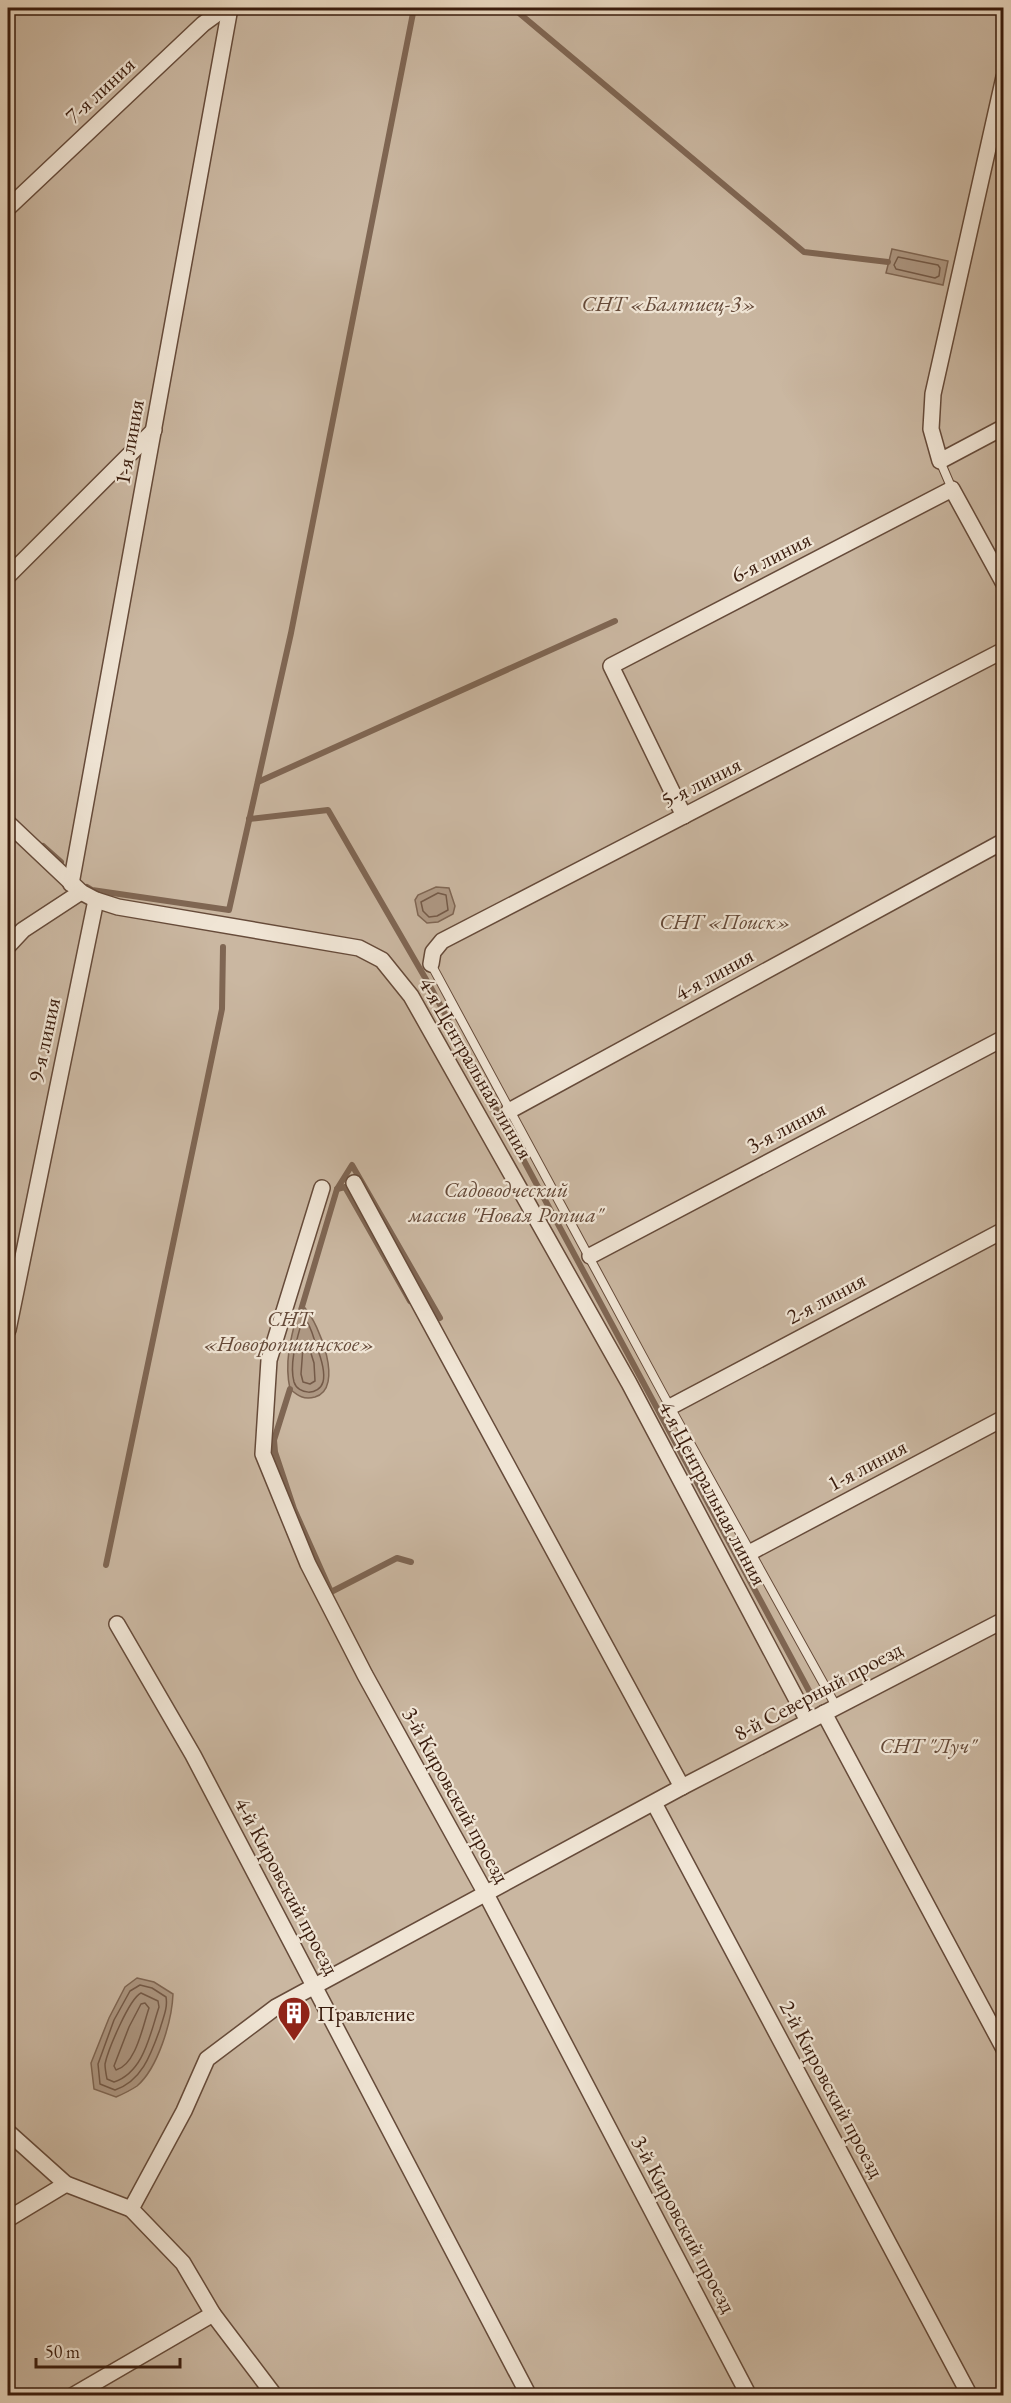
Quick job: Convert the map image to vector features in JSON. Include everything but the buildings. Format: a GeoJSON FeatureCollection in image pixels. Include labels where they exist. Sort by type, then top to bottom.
{"type":"FeatureCollection","features":[{"type":"Feature","properties":{"kind":"street","name":"7-я линия"},"geometry":{"type":"LineString","coordinates":[[8,208],[203,24],[225,8]]}},
{"type":"Feature","properties":{"kind":"street","name":"1-я линия"},"geometry":{"type":"LineString","coordinates":[[76,888],[154,430],[230,8]]}},
{"type":"Feature","properties":{"kind":"street"},"geometry":{"type":"LineString","coordinates":[[1004,77],[933,394],[931,429],[940,461],[1004,427]]}},
{"type":"Feature","properties":{"kind":"street"},"geometry":{"type":"LineString","coordinates":[[8,576],[154,430]]}},
{"type":"Feature","properties":{"kind":"street"},"geometry":{"type":"LineString","coordinates":[[952,489],[1004,584]]}},
{"type":"Feature","properties":{"kind":"street","name":"6-я линия"},"geometry":{"type":"LineString","coordinates":[[684,816],[610,666],[952,489]]}},
{"type":"Feature","properties":{"kind":"street","name":"5-я линия"},"geometry":{"type":"LineString","coordinates":[[431,964],[433,952],[442,941],[1004,650]]}},
{"type":"Feature","properties":{"kind":"street","name":"4-я Центральная линия"},"geometry":{"type":"LineString","coordinates":[[8,823],[76,888],[96,900],[130,909],[359,948],[382,960],[411,996],[630,1383],[808,1721]]}},
{"type":"Feature","properties":{"kind":"street","name":"4-я линия"},"geometry":{"type":"LineString","coordinates":[[509,1111],[1004,841]]}},
{"type":"Feature","properties":{"kind":"street"},"geometry":{"type":"LineString","coordinates":[[8,946],[23,930],[76,888]]}},
{"type":"Feature","properties":{"kind":"street","name":"9-я линия"},"geometry":{"type":"LineString","coordinates":[[8,1330],[96,900]]}},
{"type":"Feature","properties":{"kind":"street","name":"3-я линия"},"geometry":{"type":"LineString","coordinates":[[590,1256],[1004,1038]]}},
{"type":"Feature","properties":{"kind":"street"},"geometry":{"type":"LineString","coordinates":[[354,1183],[682,1787]]}},
{"type":"Feature","properties":{"kind":"street","name":"3-й Кировский проезд"},"geometry":{"type":"LineString","coordinates":[[322,1188],[269,1360],[262,1454],[308,1564],[364,1675],[486,1894],[749,2396]]}},
{"type":"Feature","properties":{"kind":"street","name":"2-я линия"},"geometry":{"type":"LineString","coordinates":[[670,1407],[1004,1230]]}},
{"type":"Feature","properties":{"kind":"street","name":"1-я линия"},"geometry":{"type":"LineString","coordinates":[[751,1552],[1004,1418]]}},
{"type":"Feature","properties":{"kind":"street","name":"8-й Северный проезд"},"geometry":{"type":"LineString","coordinates":[[131,2209],[184,2111],[207,2060],[276,2007],[682,1787],[1004,1620]]}},
{"type":"Feature","properties":{"kind":"street","name":"4-й Кировский проезд"},"geometry":{"type":"LineString","coordinates":[[117,1624],[193,1755],[529,2396]]}},
{"type":"Feature","properties":{"kind":"street"},"geometry":{"type":"LineString","coordinates":[[830,1709],[1004,2049]]}},
{"type":"Feature","properties":{"kind":"street","name":"2-й Кировский проезд"},"geometry":{"type":"LineString","coordinates":[[654,1803],[970,2396]]}},
{"type":"Feature","properties":{"kind":"street"},"geometry":{"type":"LineString","coordinates":[[8,2132],[66,2184],[131,2209],[183,2263],[213,2314],[275,2396]]}},
{"type":"Feature","properties":{"kind":"street"},"geometry":{"type":"LineString","coordinates":[[8,2219],[66,2184]]}},
{"type":"Feature","properties":{"kind":"street"},"geometry":{"type":"LineString","coordinates":[[72,2396],[213,2314]]}},
{"type":"Feature","properties":{"kind":"lane"},"geometry":{"type":"LineString","coordinates":[[993,124],[1004,141]]}},
{"type":"Feature","properties":{"kind":"lane"},"geometry":{"type":"LineString","coordinates":[[940,461],[952,489]]}},
{"type":"Feature","properties":{"kind":"lane"},"geometry":{"type":"LineString","coordinates":[[431,964],[670,1407],[751,1552],[830,1709]]}},
{"type":"Feature","properties":{"kind":"green space","name":"Садоводческий массив \"Новая Ропша\""},"geometry":{"type":"Polygon","coordinates":[[[8,8],[1003,8],[1003,2395],[8,2396],[8,8]]]}},
{"type":"Feature","properties":{"kind":"water"},"geometry":{"type":"Polygon","coordinates":[[[892,249],[948,261],[943,285],[886,273],[892,249]]]}},
{"type":"Feature","properties":{"kind":"water"},"geometry":{"type":"Polygon","coordinates":[[[436,887],[449,888],[455,906],[453,914],[438,922],[427,923],[418,915],[415,900],[418,895],[436,887]]]}},
{"type":"Feature","properties":{"kind":"water"},"geometry":{"type":"Polygon","coordinates":[[[305,1308],[317,1327],[329,1369],[328,1382],[324,1391],[315,1397],[308,1398],[290,1389],[288,1379],[291,1340],[298,1311],[305,1308]]]}},
{"type":"Feature","properties":{"kind":"water"},"geometry":{"type":"Polygon","coordinates":[[[137,1978],[154,1982],[173,1994],[170,2017],[157,2056],[145,2078],[137,2086],[116,2097],[94,2089],[91,2063],[109,2018],[125,1987],[137,1978]]]}},
{"type":"Feature","properties":{"kind":"waterway"},"geometry":{"type":"LineString","coordinates":[[87,887],[92,890],[229,910],[291,633],[414,8]]}},
{"type":"Feature","properties":{"kind":"waterway"},"geometry":{"type":"LineString","coordinates":[[513,8],[804,252],[888,262]]}},
{"type":"Feature","properties":{"kind":"waterway"},"geometry":{"type":"LineString","coordinates":[[258,782],[615,621]]}},
{"type":"Feature","properties":{"kind":"waterway"},"geometry":{"type":"LineString","coordinates":[[249,819],[328,810],[431,988],[814,1700]]}},
{"type":"Feature","properties":{"kind":"waterway"},"geometry":{"type":"LineString","coordinates":[[43,846],[61,862]]}},
{"type":"Feature","properties":{"kind":"waterway"},"geometry":{"type":"LineString","coordinates":[[106,1565],[222,1009],[223,947]]}},
{"type":"Feature","properties":{"kind":"waterway"},"geometry":{"type":"LineString","coordinates":[[301,1310],[337,1189],[352,1165],[440,1318]]}},
{"type":"Feature","properties":{"kind":"waterway"},"geometry":{"type":"LineString","coordinates":[[337,1189],[345,1187],[410,1301]]}},
{"type":"Feature","properties":{"kind":"waterway"},"geometry":{"type":"LineString","coordinates":[[290,1389],[274,1440],[275,1452],[294,1509],[331,1592],[397,1558],[411,1562]]}},
{"type":"Feature","properties":{"kind":"place","name":"Правление"},"geometry":{"type":"Point","coordinates":[294,2042]}},
{"type":"Feature","properties":{"kind":"park label","name":"СНТ «Балтиец-3»"},"geometry":{"type":"Point","coordinates":[669,303]}},
{"type":"Feature","properties":{"kind":"park label","name":"СНТ «Поиск»"},"geometry":{"type":"Point","coordinates":[725,921]}},
{"type":"Feature","properties":{"kind":"park label","name":"СНТ «Новоропшинское»"},"geometry":{"type":"Point","coordinates":[289,1330]}},
{"type":"Feature","properties":{"kind":"park label","name":"СНТ \"Луч\""},"geometry":{"type":"Point","coordinates":[928,1745]}}]}
